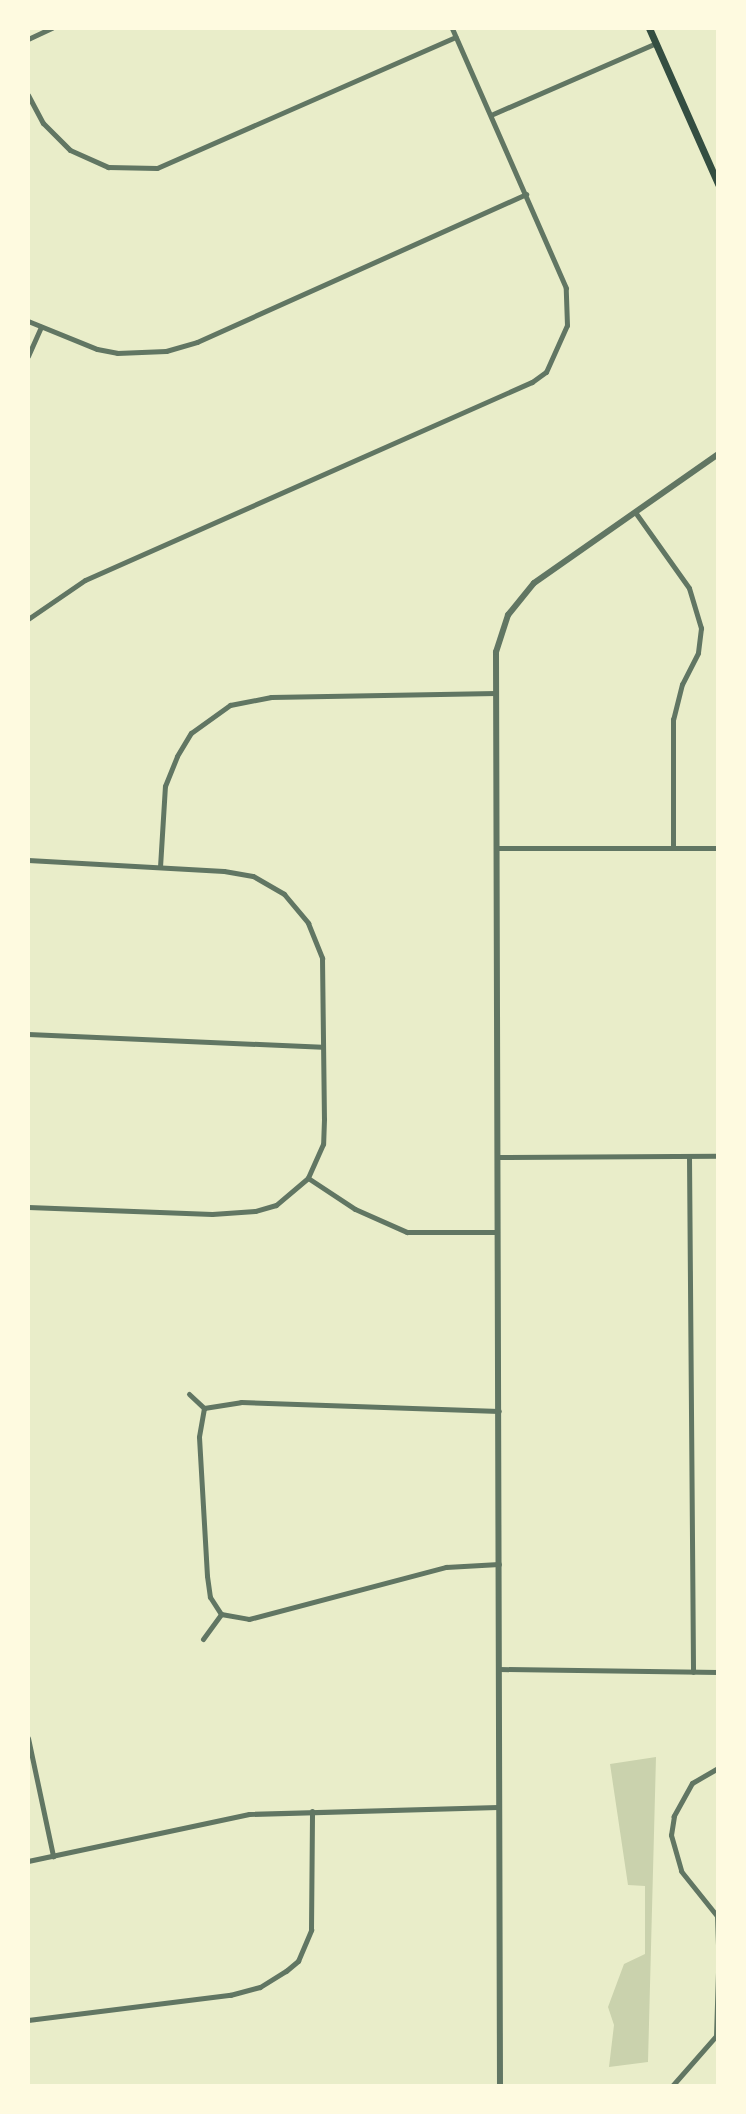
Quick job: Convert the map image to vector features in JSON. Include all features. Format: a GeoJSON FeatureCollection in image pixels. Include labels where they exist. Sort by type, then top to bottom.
{"type":"FeatureCollection","features":[{"type":"Feature","properties":{"kind":"main road"},"geometry":{"type":"LineString","coordinates":[[649,28],[718,184]]}},
{"type":"Feature","properties":{"kind":"street"},"geometry":{"type":"LineString","coordinates":[[28,39],[52,28]]}},
{"type":"Feature","properties":{"kind":"street"},"geometry":{"type":"LineString","coordinates":[[28,619],[85,580],[532,382],[546,372],[562,342],[569,307],[562,271],[452,28]]}},
{"type":"Feature","properties":{"kind":"street"},"geometry":{"type":"LineString","coordinates":[[28,95],[43,123],[70,150],[108,167],[157,168],[456,37]]}},
{"type":"Feature","properties":{"kind":"street"},"geometry":{"type":"LineString","coordinates":[[493,114],[656,43]]}},
{"type":"Feature","properties":{"kind":"street"},"geometry":{"type":"LineString","coordinates":[[28,321],[117,353],[166,351],[197,342],[526,194]]}},
{"type":"Feature","properties":{"kind":"street"},"geometry":{"type":"LineString","coordinates":[[28,356],[41,327]]}},
{"type":"Feature","properties":{"kind":"street"},"geometry":{"type":"LineString","coordinates":[[500,2086],[495,693],[498,643],[519,598],[543,576],[718,454]]}},
{"type":"Feature","properties":{"kind":"street"},"geometry":{"type":"LineString","coordinates":[[635,512],[689,588],[701,628],[698,653],[682,684],[673,719],[673,848]]}},
{"type":"Feature","properties":{"kind":"street"},"geometry":{"type":"LineString","coordinates":[[160,867],[165,786],[177,756],[191,733],[230,705],[271,696],[495,693]]}},
{"type":"Feature","properties":{"kind":"street"},"geometry":{"type":"LineString","coordinates":[[496,848],[718,848]]}},
{"type":"Feature","properties":{"kind":"street"},"geometry":{"type":"LineString","coordinates":[[28,860],[160,867],[253,876],[284,894],[308,923],[322,958],[323,1144],[308,1178],[276,1205],[232,1214],[28,1207]]}},
{"type":"Feature","properties":{"kind":"street"},"geometry":{"type":"LineString","coordinates":[[28,1034],[322,1046]]}},
{"type":"Feature","properties":{"kind":"street"},"geometry":{"type":"LineString","coordinates":[[498,1157],[718,1156]]}},
{"type":"Feature","properties":{"kind":"street"},"geometry":{"type":"LineString","coordinates":[[689,1157],[692,1672]]}},
{"type":"Feature","properties":{"kind":"street"},"geometry":{"type":"LineString","coordinates":[[308,1178],[355,1209],[407,1232],[497,1231]]}},
{"type":"Feature","properties":{"kind":"street"},"geometry":{"type":"LineString","coordinates":[[189,1394],[204,1408]]}},
{"type":"Feature","properties":{"kind":"street"},"geometry":{"type":"LineString","coordinates":[[204,1408],[241,1402],[499,1411]]}},
{"type":"Feature","properties":{"kind":"street"},"geometry":{"type":"LineString","coordinates":[[204,1408],[199,1437],[207,1576],[210,1597],[221,1614],[249,1619],[446,1567],[499,1564]]}},
{"type":"Feature","properties":{"kind":"street"},"geometry":{"type":"LineString","coordinates":[[203,1639],[221,1614]]}},
{"type":"Feature","properties":{"kind":"street"},"geometry":{"type":"LineString","coordinates":[[499,1669],[718,1672]]}},
{"type":"Feature","properties":{"kind":"street"},"geometry":{"type":"LineString","coordinates":[[28,1738],[53,1856]]}},
{"type":"Feature","properties":{"kind":"street"},"geometry":{"type":"LineString","coordinates":[[718,1768],[692,1783],[674,1816],[671,1835],[681,1871],[717,1916],[718,1948]]}},
{"type":"Feature","properties":{"kind":"street"},"geometry":{"type":"LineString","coordinates":[[28,1861],[249,1814],[498,1807]]}},
{"type":"Feature","properties":{"kind":"street"},"geometry":{"type":"LineString","coordinates":[[28,2020],[230,1995],[260,1987],[286,1972],[298,1961],[311,1930],[312,1811]]}},
{"type":"Feature","properties":{"kind":"street"},"geometry":{"type":"LineString","coordinates":[[672,2086],[716,2036],[718,1972]]}},
{"type":"Feature","properties":{"kind":"green space"},"geometry":{"type":"Polygon","coordinates":[[[656,1757],[648,2062],[609,2067],[614,2025],[608,2007],[624,1964],[645,1954],[645,1886],[628,1885],[610,1764],[656,1757]]]}}]}
